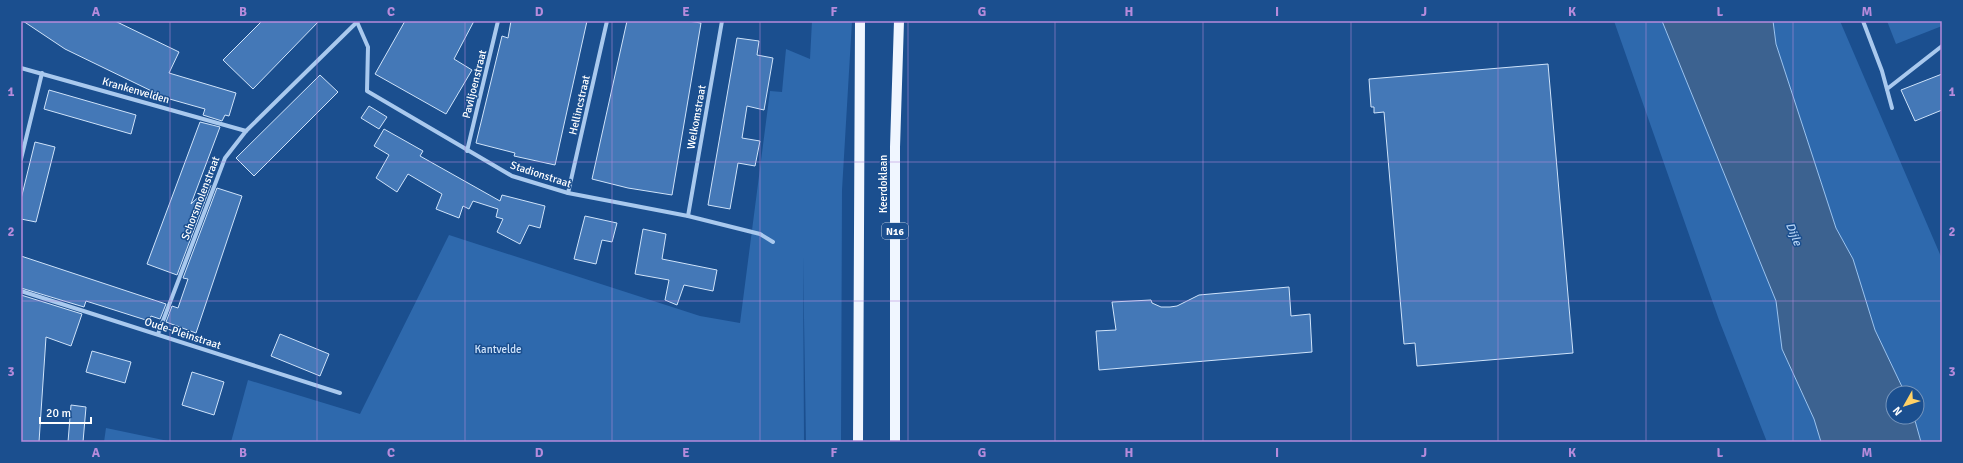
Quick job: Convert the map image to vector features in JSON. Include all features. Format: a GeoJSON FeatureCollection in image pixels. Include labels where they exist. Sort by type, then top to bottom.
{"type":"FeatureCollection","features":[{"type":"Feature","properties":{"kind":"main road"},"geometry":{"type":"LineString","coordinates":[[858,442],[860,21]]}},
{"type":"Feature","properties":{"kind":"main road","name":"Keerdoklaan"},"geometry":{"type":"LineString","coordinates":[[895,442],[895,146],[899,21]]}},
{"type":"Feature","properties":{"kind":"street","name":"Paviljoenstraat"},"geometry":{"type":"LineString","coordinates":[[467,151],[498,21]]}},
{"type":"Feature","properties":{"kind":"street","name":"Hellincstraat"},"geometry":{"type":"LineString","coordinates":[[568,193],[608,21]]}},
{"type":"Feature","properties":{"kind":"street","name":"Welkomstraat"},"geometry":{"type":"LineString","coordinates":[[688,216],[722,21]]}},
{"type":"Feature","properties":{"kind":"street"},"geometry":{"type":"LineString","coordinates":[[1863,21],[1887,89],[1892,108]]}},
{"type":"Feature","properties":{"kind":"street","name":"Stadionstraat"},"geometry":{"type":"LineString","coordinates":[[358,22],[368,47],[367,91],[512,176],[568,193],[688,216],[760,234],[773,242]]}},
{"type":"Feature","properties":{"kind":"street","name":"Schorsmolenstraat"},"geometry":{"type":"LineString","coordinates":[[158,334],[225,158],[246,130],[358,22]]}},
{"type":"Feature","properties":{"kind":"street"},"geometry":{"type":"LineString","coordinates":[[1887,89],[1942,46]]}},
{"type":"Feature","properties":{"kind":"street","name":"Krankenvelden"},"geometry":{"type":"LineString","coordinates":[[21,68],[246,130]]}},
{"type":"Feature","properties":{"kind":"street"},"geometry":{"type":"LineString","coordinates":[[21,159],[42,73]]}},
{"type":"Feature","properties":{"kind":"street","name":"Oude-Pleinstraat"},"geometry":{"type":"LineString","coordinates":[[21,291],[340,393]]}},
{"type":"Feature","properties":{"kind":"green space","name":"Kantvelde"},"geometry":{"type":"Polygon","coordinates":[[[812,21],[852,21],[842,190],[841,442],[806,442],[803,256],[804,442],[231,442],[248,380],[360,414],[449,235],[700,316],[740,323],[770,91],[782,92],[786,49],[810,59],[812,21]]]}},
{"type":"Feature","properties":{"kind":"green space"},"geometry":{"type":"Polygon","coordinates":[[[1614,21],[1662,21],[1776,301],[1782,349],[1814,419],[1821,442],[1767,442],[1719,320],[1614,21]]]}},
{"type":"Feature","properties":{"kind":"green space"},"geometry":{"type":"Polygon","coordinates":[[[1773,21],[1840,21],[1942,259],[1942,442],[1921,442],[1916,425],[1925,425],[1925,385],[1901,385],[1875,330],[1853,259],[1836,228],[1776,44],[1773,21]]]}},
{"type":"Feature","properties":{"kind":"green space"},"geometry":{"type":"Polygon","coordinates":[[[1887,21],[1942,21],[1942,26],[1896,44],[1887,21]]]}},
{"type":"Feature","properties":{"kind":"green space"},"geometry":{"type":"Polygon","coordinates":[[[106,428],[173,442],[104,442],[106,428]]]}},
{"type":"Feature","properties":{"kind":"water","name":"Dijle"},"geometry":{"type":"Polygon","coordinates":[[[1662,21],[1773,21],[1776,44],[1836,228],[1853,259],[1875,330],[1901,385],[1885,385],[1885,425],[1916,425],[1921,442],[1821,442],[1814,419],[1782,349],[1776,301],[1662,21]]]}},
{"type":"Feature","properties":{"kind":"building"},"geometry":{"type":"Polygon","coordinates":[[[23,21],[115,21],[179,52],[169,73],[236,93],[229,116],[225,115],[222,121],[203,115],[205,109],[166,98],[65,49],[23,21]]]}},
{"type":"Feature","properties":{"kind":"building"},"geometry":{"type":"Polygon","coordinates":[[[262,21],[319,21],[253,89],[223,60],[262,21]]]}},
{"type":"Feature","properties":{"kind":"building"},"geometry":{"type":"Polygon","coordinates":[[[405,21],[474,21],[454,59],[472,70],[446,114],[375,74],[405,21]]]}},
{"type":"Feature","properties":{"kind":"building"},"geometry":{"type":"Polygon","coordinates":[[[511,21],[587,21],[555,165],[514,156],[515,153],[476,143],[502,36],[508,38],[511,21]]]}},
{"type":"Feature","properties":{"kind":"building"},"geometry":{"type":"Polygon","coordinates":[[[627,21],[688,21],[701,23],[672,195],[628,188],[592,179],[627,21]]]}},
{"type":"Feature","properties":{"kind":"building"},"geometry":{"type":"Polygon","coordinates":[[[737,38],[759,41],[757,55],[773,58],[764,110],[747,106],[742,138],[760,141],[755,166],[738,163],[730,209],[708,205],[737,38]]]}},
{"type":"Feature","properties":{"kind":"building"},"geometry":{"type":"Polygon","coordinates":[[[1548,64],[1573,353],[1417,366],[1415,343],[1404,344],[1384,112],[1374,113],[1374,107],[1371,107],[1369,79],[1548,64]]]}},
{"type":"Feature","properties":{"kind":"building"},"geometry":{"type":"Polygon","coordinates":[[[1942,74],[1942,110],[1915,121],[1901,90],[1942,74]]]}},
{"type":"Feature","properties":{"kind":"building"},"geometry":{"type":"Polygon","coordinates":[[[320,75],[338,92],[254,176],[236,158],[320,75]]]}},
{"type":"Feature","properties":{"kind":"building"},"geometry":{"type":"Polygon","coordinates":[[[49,90],[136,115],[131,134],[44,109],[49,90]]]}},
{"type":"Feature","properties":{"kind":"building"},"geometry":{"type":"Polygon","coordinates":[[[369,106],[387,117],[379,129],[361,118],[369,106]]]}},
{"type":"Feature","properties":{"kind":"building"},"geometry":{"type":"Polygon","coordinates":[[[200,122],[220,127],[191,204],[211,185],[177,275],[147,264],[200,122]]]}},
{"type":"Feature","properties":{"kind":"building"},"geometry":{"type":"Polygon","coordinates":[[[384,129],[423,151],[420,156],[500,201],[502,195],[545,206],[540,228],[529,225],[520,244],[497,232],[503,219],[496,217],[498,209],[473,201],[469,209],[463,206],[459,218],[436,209],[442,194],[408,174],[397,192],[376,178],[389,155],[374,146],[384,129]]]}},
{"type":"Feature","properties":{"kind":"building"},"geometry":{"type":"Polygon","coordinates":[[[35,142],[55,147],[36,222],[21,219],[21,199],[35,142]]]}},
{"type":"Feature","properties":{"kind":"building"},"geometry":{"type":"Polygon","coordinates":[[[217,188],[242,196],[196,333],[166,322],[172,306],[178,308],[188,279],[183,278],[217,188]]]}},
{"type":"Feature","properties":{"kind":"building"},"geometry":{"type":"Polygon","coordinates":[[[585,216],[617,223],[612,242],[602,240],[596,264],[574,259],[585,216]]]}},
{"type":"Feature","properties":{"kind":"building"},"geometry":{"type":"Polygon","coordinates":[[[643,229],[666,234],[662,259],[717,270],[713,291],[684,285],[677,305],[665,300],[669,280],[635,274],[643,229]]]}},
{"type":"Feature","properties":{"kind":"building"},"geometry":{"type":"Polygon","coordinates":[[[21,256],[166,304],[160,319],[151,316],[149,321],[86,301],[84,307],[21,288],[21,256]]]}},
{"type":"Feature","properties":{"kind":"building"},"geometry":{"type":"Polygon","coordinates":[[[1289,287],[1291,316],[1310,314],[1312,352],[1099,370],[1096,331],[1116,330],[1112,302],[1151,300],[1152,303],[1161,307],[1170,307],[1177,306],[1199,295],[1289,287]]]}},
{"type":"Feature","properties":{"kind":"building"},"geometry":{"type":"Polygon","coordinates":[[[21,295],[82,314],[71,346],[46,337],[39,442],[21,442],[21,295]]]}},
{"type":"Feature","properties":{"kind":"building"},"geometry":{"type":"Polygon","coordinates":[[[280,334],[329,354],[320,376],[271,356],[280,334]]]}},
{"type":"Feature","properties":{"kind":"building"},"geometry":{"type":"Polygon","coordinates":[[[92,351],[131,362],[125,383],[86,372],[92,351]]]}},
{"type":"Feature","properties":{"kind":"building"},"geometry":{"type":"Polygon","coordinates":[[[192,372],[224,382],[214,415],[182,405],[192,372]]]}},
{"type":"Feature","properties":{"kind":"building"},"geometry":{"type":"Polygon","coordinates":[[[71,405],[86,407],[83,442],[68,442],[71,405]]]}}]}
